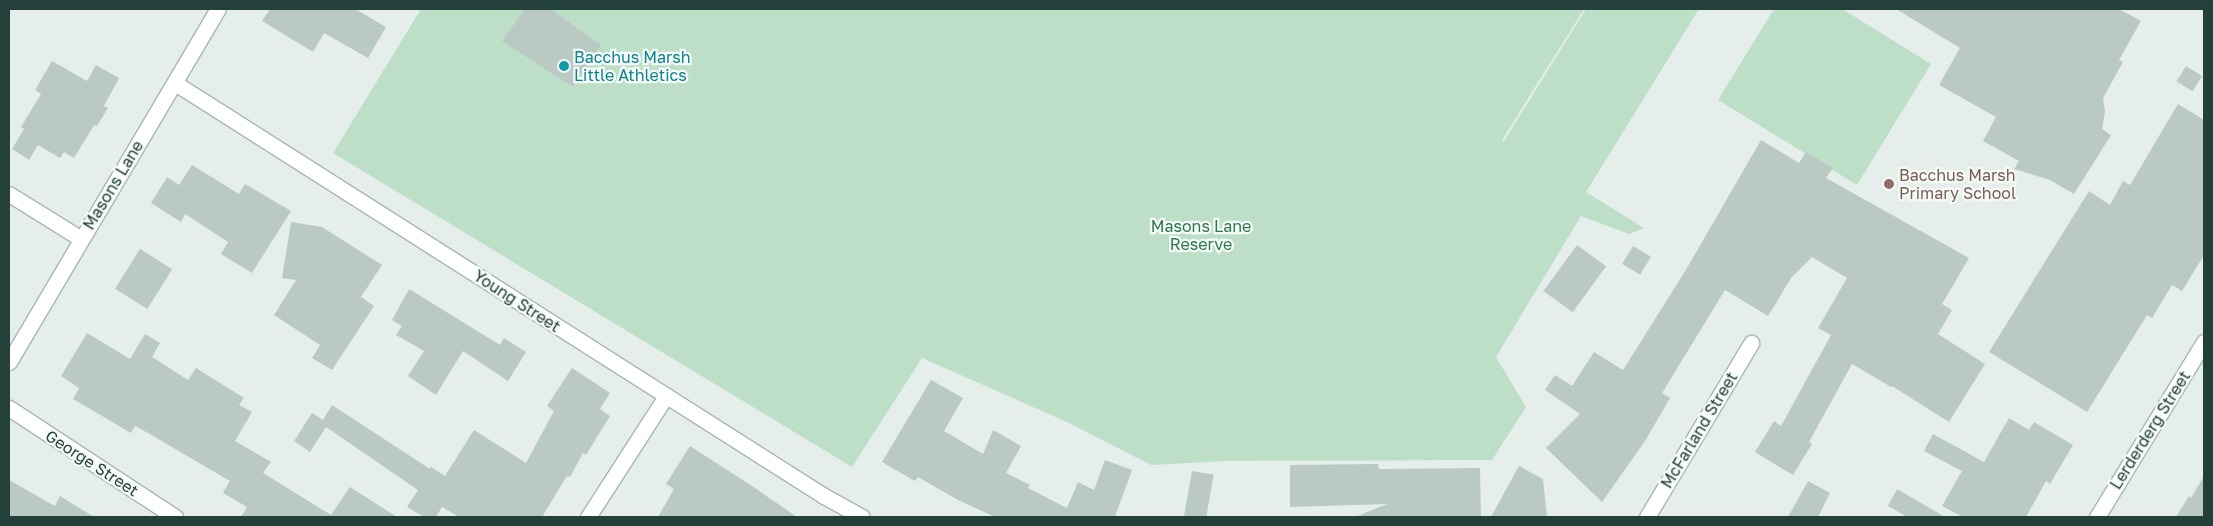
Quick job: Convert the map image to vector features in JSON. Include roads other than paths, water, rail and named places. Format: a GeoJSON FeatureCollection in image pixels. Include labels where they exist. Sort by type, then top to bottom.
{"type":"FeatureCollection","features":[{"type":"Feature","properties":{"kind":"street","name":"Masons Lane"},"geometry":{"type":"LineString","coordinates":[[9,362],[80,238],[218,9]]}},
{"type":"Feature","properties":{"kind":"street","name":"Young Street"},"geometry":{"type":"LineString","coordinates":[[175,83],[824,496],[862,517]]}},
{"type":"Feature","properties":{"kind":"street"},"geometry":{"type":"LineString","coordinates":[[9,194],[80,238]]}},
{"type":"Feature","properties":{"kind":"street","name":"Lerderderg Street"},"geometry":{"type":"LineString","coordinates":[[2097,517],[2204,342]]}},
{"type":"Feature","properties":{"kind":"street","name":"McFarland Street"},"geometry":{"type":"LineString","coordinates":[[1647,517],[1751,343]]}},
{"type":"Feature","properties":{"kind":"street"},"geometry":{"type":"LineString","coordinates":[[588,517],[666,396]]}},
{"type":"Feature","properties":{"kind":"street","name":"George Street"},"geometry":{"type":"LineString","coordinates":[[9,408],[175,517]]}},
{"type":"Feature","properties":{"kind":"place","name":"Bacchus Marsh Little Athletics"},"geometry":{"type":"Point","coordinates":[564,66]}},
{"type":"Feature","properties":{"kind":"place","name":"Bacchus Marsh Primary School"},"geometry":{"type":"Point","coordinates":[1889,184]}},
{"type":"Feature","properties":{"kind":"park label","name":"Masons Lane Reserve"},"geometry":{"type":"Point","coordinates":[1201,235]}}]}
